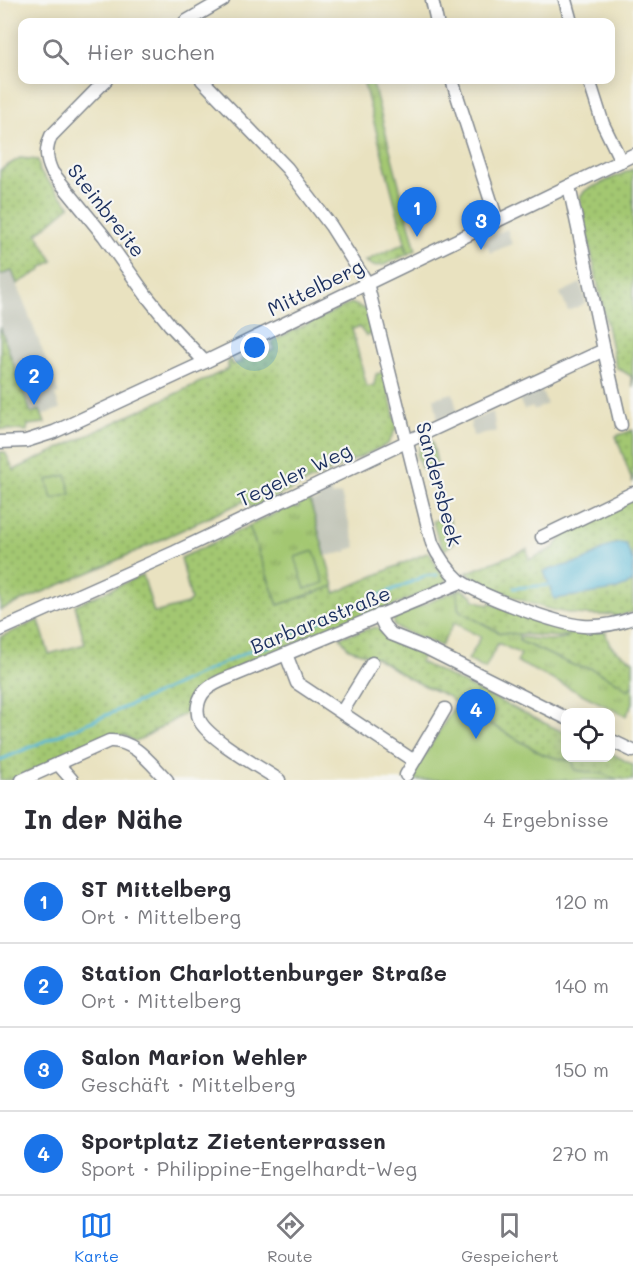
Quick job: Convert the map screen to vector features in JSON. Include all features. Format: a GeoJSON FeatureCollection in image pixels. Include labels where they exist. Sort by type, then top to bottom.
{"type":"FeatureCollection","features":[{"type":"Feature","properties":{"kind":"street"},"geometry":{"type":"LineString","coordinates":[[192,18],[223,0]]}},
{"type":"Feature","properties":{"kind":"street"},"geometry":{"type":"LineString","coordinates":[[432,0],[436,18]]}},
{"type":"Feature","properties":{"kind":"street"},"geometry":{"type":"LineString","coordinates":[[564,0],[570,18]]}},
{"type":"Feature","properties":{"kind":"street","name":"Steinbreite"},"geometry":{"type":"LineString","coordinates":[[102,84],[51,136],[47,145],[48,163],[52,172],[104,236],[146,295],[170,325],[205,362]]}},
{"type":"Feature","properties":{"kind":"street"},"geometry":{"type":"LineString","coordinates":[[206,84],[287,168],[331,226],[368,283]]}},
{"type":"Feature","properties":{"kind":"street"},"geometry":{"type":"LineString","coordinates":[[453,84],[497,220]]}},
{"type":"Feature","properties":{"kind":"street"},"geometry":{"type":"LineString","coordinates":[[590,84],[603,124],[621,161]]}},
{"type":"Feature","properties":{"kind":"street","name":"Mittelberg"},"geometry":{"type":"LineString","coordinates":[[3,441],[36,438],[54,432],[205,362],[633,155]]}},
{"type":"Feature","properties":{"kind":"street"},"geometry":{"type":"LineString","coordinates":[[569,186],[621,425]]}},
{"type":"Feature","properties":{"kind":"street","name":"Sandersbeek"},"geometry":{"type":"LineString","coordinates":[[368,283],[432,543],[446,567],[461,582],[539,615],[572,624],[595,626],[633,618]]}},
{"type":"Feature","properties":{"kind":"street","name":"Tegeler Weg"},"geometry":{"type":"LineString","coordinates":[[0,630],[176,552],[604,350]]}},
{"type":"Feature","properties":{"kind":"street"},"geometry":{"type":"LineString","coordinates":[[542,537],[633,493]]}},
{"type":"Feature","properties":{"kind":"street","name":"Barbarastraße"},"geometry":{"type":"LineString","coordinates":[[279,780],[227,745],[199,720],[199,700],[210,687],[461,582]]}},
{"type":"Feature","properties":{"kind":"street"},"geometry":{"type":"LineString","coordinates":[[379,615],[391,634],[426,648],[561,716]]}},
{"type":"Feature","properties":{"kind":"street"},"geometry":{"type":"LineString","coordinates":[[286,654],[297,683],[414,761]]}},
{"type":"Feature","properties":{"kind":"street"},"geometry":{"type":"LineString","coordinates":[[342,712],[372,663]]}},
{"type":"Feature","properties":{"kind":"street"},"geometry":{"type":"LineString","coordinates":[[406,775],[445,710]]}},
{"type":"Feature","properties":{"kind":"street"},"geometry":{"type":"LineString","coordinates":[[22,780],[106,743],[118,740],[131,745],[167,780]]}},
{"type":"Feature","properties":{"kind":"street"},"geometry":{"type":"LineString","coordinates":[[615,742],[633,751]]}},
{"type":"Feature","properties":{"kind":"street"},"geometry":{"type":"LineString","coordinates":[[58,764],[72,780]]}},
{"type":"Feature","properties":{"kind":"shaded area"},"geometry":{"type":"Polygon","coordinates":[[[507,229],[512,244],[490,253],[487,245],[483,246],[481,241],[507,229]]]}},
{"type":"Feature","properties":{"kind":"shaded area"},"geometry":{"type":"Polygon","coordinates":[[[12,271],[59,394],[55,395],[60,409],[42,415],[40,410],[32,413],[0,326],[0,275],[12,271]]]}},
{"type":"Feature","properties":{"kind":"shaded area"},"geometry":{"type":"Polygon","coordinates":[[[581,283],[586,303],[568,311],[560,293],[581,283]]]}},
{"type":"Feature","properties":{"kind":"shaded area"},"geometry":{"type":"Polygon","coordinates":[[[541,389],[547,404],[534,410],[532,407],[524,410],[519,399],[541,389]]]}},
{"type":"Feature","properties":{"kind":"shaded area"},"geometry":{"type":"Polygon","coordinates":[[[453,393],[457,411],[438,420],[434,398],[453,393]]]}},
{"type":"Feature","properties":{"kind":"shaded area"},"geometry":{"type":"Polygon","coordinates":[[[493,412],[496,432],[473,436],[470,421],[493,412]]]}},
{"type":"Feature","properties":{"kind":"shaded area"},"geometry":{"type":"Polygon","coordinates":[[[330,489],[332,496],[341,494],[356,547],[347,552],[325,556],[311,502],[319,500],[317,492],[330,489]]]}},
{"type":"Feature","properties":{"kind":"green space"},"geometry":{"type":"Polygon","coordinates":[[[364,84],[373,84],[416,250],[408,254],[364,84]]]}},
{"type":"Feature","properties":{"kind":"green space"},"geometry":{"type":"Polygon","coordinates":[[[20,158],[38,160],[40,172],[70,206],[37,234],[53,261],[17,284],[12,271],[0,275],[0,170],[20,158]]]}},
{"type":"Feature","properties":{"kind":"green space"},"geometry":{"type":"Polygon","coordinates":[[[633,169],[633,387],[631,376],[616,367],[580,202],[581,195],[586,190],[633,169]]]}},
{"type":"Feature","properties":{"kind":"green space"},"geometry":{"type":"Polygon","coordinates":[[[405,243],[408,254],[384,265],[373,266],[365,261],[405,243]]]}},
{"type":"Feature","properties":{"kind":"green space"},"geometry":{"type":"Polygon","coordinates":[[[351,303],[367,310],[373,334],[366,336],[359,327],[352,329],[367,387],[374,385],[376,374],[384,372],[397,427],[388,444],[252,508],[244,501],[100,568],[0,610],[0,452],[5,452],[14,470],[228,369],[228,361],[231,360],[232,365],[241,362],[241,359],[274,350],[272,341],[351,303]]]}},
{"type":"Feature","properties":{"kind":"green space"},"geometry":{"type":"Polygon","coordinates":[[[0,326],[31,413],[40,410],[45,423],[28,425],[27,431],[0,429],[0,326]]]}},
{"type":"Feature","properties":{"kind":"green space"},"geometry":{"type":"Polygon","coordinates":[[[633,430],[633,483],[616,436],[633,430]]]}},
{"type":"Feature","properties":{"kind":"green space"},"geometry":{"type":"Polygon","coordinates":[[[432,441],[438,468],[427,471],[421,468],[417,455],[420,446],[432,441]]]}},
{"type":"Feature","properties":{"kind":"green space"},"geometry":{"type":"Polygon","coordinates":[[[66,475],[71,494],[52,499],[47,480],[66,475]]]}},
{"type":"Feature","properties":{"kind":"green space"},"geometry":{"type":"Polygon","coordinates":[[[309,497],[334,586],[278,605],[249,526],[293,505],[296,508],[299,507],[299,502],[309,497]]]}},
{"type":"Feature","properties":{"kind":"green space"},"geometry":{"type":"Polygon","coordinates":[[[633,499],[633,612],[614,617],[613,614],[594,615],[555,611],[518,599],[466,573],[527,549],[529,560],[554,548],[566,532],[633,499]]]}},
{"type":"Feature","properties":{"kind":"green space"},"geometry":{"type":"Polygon","coordinates":[[[449,517],[454,543],[444,550],[433,521],[449,517]]]}},
{"type":"Feature","properties":{"kind":"green space"},"geometry":{"type":"Polygon","coordinates":[[[249,526],[278,605],[334,586],[335,593],[429,552],[447,578],[444,584],[349,624],[332,627],[204,683],[194,695],[191,710],[136,742],[126,736],[113,735],[10,780],[0,780],[0,637],[39,620],[49,654],[85,644],[75,605],[143,575],[154,613],[187,604],[191,600],[181,558],[249,526]]]}},
{"type":"Feature","properties":{"kind":"green space"},"geometry":{"type":"Polygon","coordinates":[[[314,551],[324,583],[305,589],[295,557],[314,551]]]}},
{"type":"Feature","properties":{"kind":"green space"},"geometry":{"type":"Polygon","coordinates":[[[461,589],[473,596],[473,599],[546,624],[590,632],[606,632],[612,646],[633,661],[633,683],[628,692],[621,684],[590,668],[575,666],[519,641],[519,637],[552,640],[570,635],[560,637],[500,633],[461,612],[458,608],[457,590],[461,589]]]}},
{"type":"Feature","properties":{"kind":"green space"},"geometry":{"type":"Polygon","coordinates":[[[457,590],[458,608],[461,612],[500,633],[519,634],[519,641],[575,666],[590,668],[621,684],[628,691],[633,683],[633,703],[626,716],[615,711],[615,708],[610,708],[517,662],[521,654],[498,643],[485,669],[468,660],[481,637],[454,623],[441,646],[397,628],[393,624],[395,617],[457,590]]]}},
{"type":"Feature","properties":{"kind":"green space"},"geometry":{"type":"Polygon","coordinates":[[[376,627],[396,641],[424,652],[420,662],[561,731],[561,759],[544,755],[456,704],[449,697],[408,678],[377,658],[349,649],[340,637],[376,627]]]}},
{"type":"Feature","properties":{"kind":"green space"},"geometry":{"type":"Polygon","coordinates":[[[456,704],[544,755],[561,759],[561,762],[573,762],[575,770],[603,774],[617,780],[409,780],[456,704]]]}},
{"type":"Feature","properties":{"kind":"green space"},"geometry":{"type":"Polygon","coordinates":[[[615,755],[633,765],[633,780],[611,778],[575,770],[573,762],[615,762],[615,755]]]}},
{"type":"Feature","properties":{"kind":"water"},"geometry":{"type":"Polygon","coordinates":[[[626,544],[633,562],[632,583],[614,590],[554,599],[544,571],[583,561],[611,545],[626,544]]]}},
{"type":"Feature","properties":{"kind":"waterway"},"geometry":{"type":"LineString","coordinates":[[0,760],[154,695],[256,648],[279,642],[299,630],[425,576],[437,575]]}},
{"type":"Feature","properties":{"kind":"waterway"},"geometry":{"type":"LineString","coordinates":[[514,588],[551,585]]}},
{"type":"Feature","properties":{"kind":"place","name":"ST Mittelberg"},"geometry":{"type":"Point","coordinates":[417,237]}},
{"type":"Feature","properties":{"kind":"place","name":"Salon Marion Wehler"},"geometry":{"type":"Point","coordinates":[481,250]}},
{"type":"Feature","properties":{"kind":"place","name":"Station Charlottenburger Straße"},"geometry":{"type":"Point","coordinates":[34,405]}},
{"type":"Feature","properties":{"kind":"place","name":"Sportplatz Zietenterrassen"},"geometry":{"type":"Point","coordinates":[476,739]}}]}
